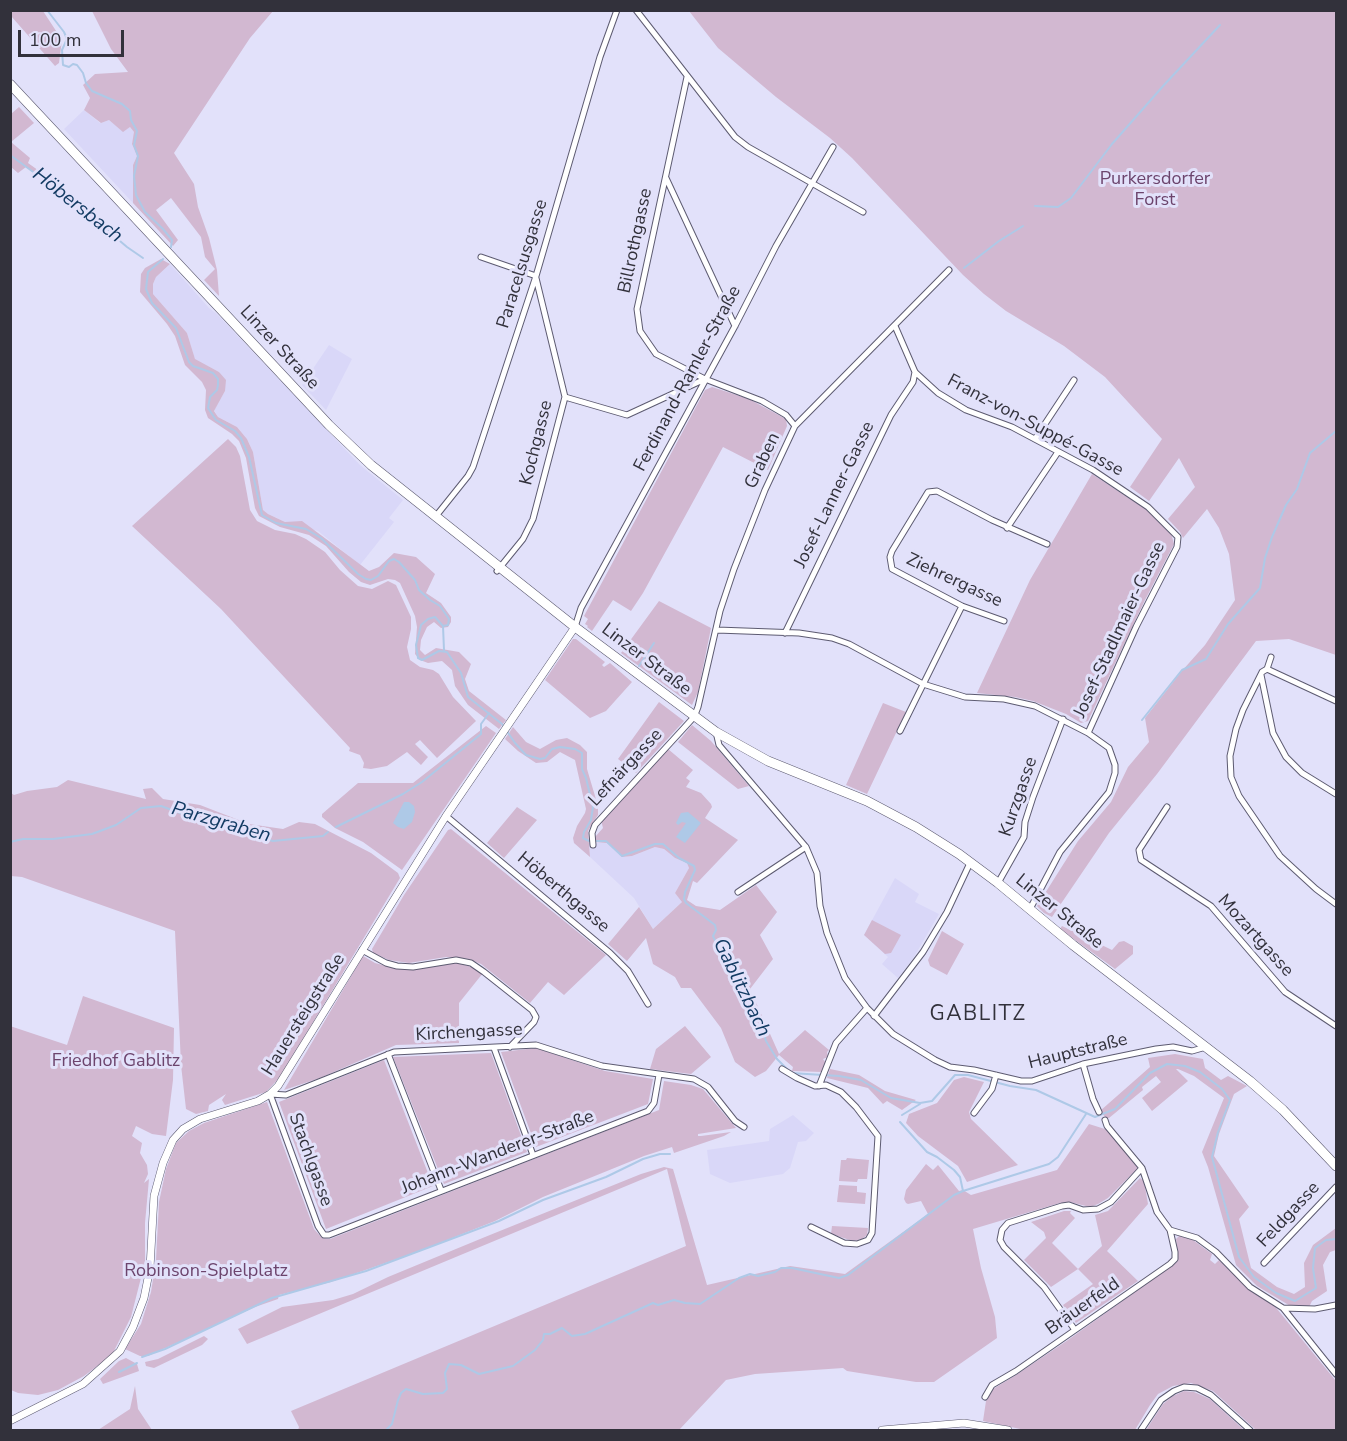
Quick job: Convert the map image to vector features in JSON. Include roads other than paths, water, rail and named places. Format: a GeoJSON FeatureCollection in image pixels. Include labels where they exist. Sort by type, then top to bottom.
{"type":"FeatureCollection","features":[{"type":"Feature","properties":{"kind":"main road","name":"Linzer Straße"},"geometry":{"type":"LineString","coordinates":[[10,84],[345,441],[371,465],[499,569],[693,717],[768,761],[867,801],[899,818],[936,839],[998,883],[1073,945],[1270,1098],[1336,1166]]}},
{"type":"Feature","properties":{"kind":"street","name":"Paracelsusgasse"},"geometry":{"type":"LineString","coordinates":[[436,516],[473,467],[536,276],[600,57],[617,10]]}},
{"type":"Feature","properties":{"kind":"street"},"geometry":{"type":"LineString","coordinates":[[636,10],[735,137],[748,147],[863,212]]}},
{"type":"Feature","properties":{"kind":"street","name":"Billrothgasse"},"geometry":{"type":"LineString","coordinates":[[687,77],[637,309],[640,331],[656,354],[705,379],[762,401],[786,415],[795,426]]}},
{"type":"Feature","properties":{"kind":"street","name":"Ferdinand-Ramler-Straße"},"geometry":{"type":"LineString","coordinates":[[575,627],[581,608],[735,326],[776,246],[833,147]]}},
{"type":"Feature","properties":{"kind":"street"},"geometry":{"type":"LineString","coordinates":[[666,176],[735,326]]}},
{"type":"Feature","properties":{"kind":"street"},"geometry":{"type":"LineString","coordinates":[[481,257],[536,276]]}},
{"type":"Feature","properties":{"kind":"street","name":"Graben"},"geometry":{"type":"LineString","coordinates":[[693,717],[698,707],[733,570],[765,490],[795,426],[949,270]]}},
{"type":"Feature","properties":{"kind":"street","name":"Kochgasse"},"geometry":{"type":"LineString","coordinates":[[499,569],[523,539],[533,519],[565,398],[536,276]]}},
{"type":"Feature","properties":{"kind":"street","name":"Franz-von-Suppé-Gasse"},"geometry":{"type":"LineString","coordinates":[[895,326],[915,372],[951,403],[1012,427],[1093,470],[1147,506],[1174,532],[1179,540]]}},
{"type":"Feature","properties":{"kind":"street","name":"Josef-Lanner-Gasse"},"geometry":{"type":"LineString","coordinates":[[785,633],[891,415],[913,382],[915,372]]}},
{"type":"Feature","properties":{"kind":"street"},"geometry":{"type":"LineString","coordinates":[[565,398],[627,415],[705,379]]}},
{"type":"Feature","properties":{"kind":"street"},"geometry":{"type":"LineString","coordinates":[[1035,439],[1074,380]]}},
{"type":"Feature","properties":{"kind":"street"},"geometry":{"type":"LineString","coordinates":[[1047,544],[1007,528],[1058,452]]}},
{"type":"Feature","properties":{"kind":"street","name":"Ziehrergasse"},"geometry":{"type":"LineString","coordinates":[[1004,621],[962,606],[892,569],[890,557],[928,492],[937,491],[1007,528]]}},
{"type":"Feature","properties":{"kind":"street","name":"Josef-Stadlmaier-Gasse"},"geometry":{"type":"LineString","coordinates":[[1088,733],[1179,540]]}},
{"type":"Feature","properties":{"kind":"street"},"geometry":{"type":"LineString","coordinates":[[900,731],[962,606]]}},
{"type":"Feature","properties":{"kind":"street","name":"Hauersteigstraße"},"geometry":{"type":"LineString","coordinates":[[10,1421],[75,1389],[91,1378],[120,1351],[129,1337],[144,1298],[149,1278],[156,1189],[166,1154],[177,1134],[200,1119],[247,1105],[270,1094],[282,1081],[446,816],[575,627]]}},
{"type":"Feature","properties":{"kind":"street"},"geometry":{"type":"LineString","coordinates":[[717,630],[818,634],[832,638],[849,644],[923,684],[965,697],[1004,699],[1035,706],[1088,733],[1109,748],[1115,765],[1109,792],[1060,852],[1030,909]]}},
{"type":"Feature","properties":{"kind":"street"},"geometry":{"type":"LineString","coordinates":[[1270,657],[1268,669],[1260,675],[1236,729],[1230,756],[1232,777],[1239,796],[1280,856],[1336,904]]}},
{"type":"Feature","properties":{"kind":"street"},"geometry":{"type":"LineString","coordinates":[[1268,669],[1336,701]]}},
{"type":"Feature","properties":{"kind":"street"},"geometry":{"type":"LineString","coordinates":[[1260,675],[1273,733],[1280,748],[1296,769],[1336,794]]}},
{"type":"Feature","properties":{"kind":"street","name":"Lefnärgasse"},"geometry":{"type":"LineString","coordinates":[[593,845],[595,825],[693,717]]}},
{"type":"Feature","properties":{"kind":"street","name":"Kurzgasse"},"geometry":{"type":"LineString","coordinates":[[998,883],[1024,837],[1025,822],[1033,797],[1063,719]]}},
{"type":"Feature","properties":{"kind":"street","name":"Hauptstraße"},"geometry":{"type":"LineString","coordinates":[[716,732],[719,745],[806,847],[817,873],[820,906],[827,933],[846,978],[867,1008],[893,1034],[946,1066],[1021,1081],[1032,1081],[1083,1064],[1166,1047],[1192,1051],[1206,1047]]}},
{"type":"Feature","properties":{"kind":"street","name":"Mozartgasse"},"geometry":{"type":"LineString","coordinates":[[1167,807],[1139,850],[1141,860],[1211,906],[1286,992],[1336,1026]]}},
{"type":"Feature","properties":{"kind":"street","name":"Höberthgasse"},"geometry":{"type":"LineString","coordinates":[[446,816],[610,953],[628,971],[648,1005]]}},
{"type":"Feature","properties":{"kind":"street"},"geometry":{"type":"LineString","coordinates":[[738,892],[806,847]]}},
{"type":"Feature","properties":{"kind":"street"},"geometry":{"type":"LineString","coordinates":[[874,1016],[916,963],[947,912],[970,863]]}},
{"type":"Feature","properties":{"kind":"street"},"geometry":{"type":"LineString","coordinates":[[362,950],[386,963],[397,966],[413,967],[456,960],[471,963],[532,1010],[536,1017],[536,1020],[510,1047]]}},
{"type":"Feature","properties":{"kind":"street"},"geometry":{"type":"LineString","coordinates":[[820,1084],[836,1043],[867,1008]]}},
{"type":"Feature","properties":{"kind":"street","name":"Kirchengasse"},"geometry":{"type":"LineString","coordinates":[[270,1094],[286,1095],[388,1054],[541,1046],[602,1066],[694,1079],[708,1087],[735,1121],[744,1127]]}},
{"type":"Feature","properties":{"kind":"street"},"geometry":{"type":"LineString","coordinates":[[494,1048],[533,1155]]}},
{"type":"Feature","properties":{"kind":"street"},"geometry":{"type":"LineString","coordinates":[[388,1054],[441,1190]]}},
{"type":"Feature","properties":{"kind":"street"},"geometry":{"type":"LineString","coordinates":[[1083,1064],[1092,1099],[1099,1112]]}},
{"type":"Feature","properties":{"kind":"street"},"geometry":{"type":"LineString","coordinates":[[782,1069],[797,1078],[826,1085],[841,1092],[856,1107],[878,1136],[872,1233],[868,1240],[857,1244],[844,1243],[811,1227]]}},
{"type":"Feature","properties":{"kind":"street","name":"Johann-Wanderer-Straße"},"geometry":{"type":"LineString","coordinates":[[324,1235],[648,1110],[654,1103],[658,1075]]}},
{"type":"Feature","properties":{"kind":"street"},"geometry":{"type":"LineString","coordinates":[[974,1113],[993,1086],[995,1077]]}},
{"type":"Feature","properties":{"kind":"street","name":"Stachlgasse"},"geometry":{"type":"LineString","coordinates":[[270,1094],[318,1226],[324,1235]]}},
{"type":"Feature","properties":{"kind":"street"},"geometry":{"type":"LineString","coordinates":[[1105,1120],[1107,1126],[1142,1168],[1157,1212],[1170,1230],[1197,1238],[1216,1252],[1250,1287],[1283,1308],[1336,1374]]}},
{"type":"Feature","properties":{"kind":"street"},"geometry":{"type":"LineString","coordinates":[[1075,1330],[1044,1287],[1004,1247],[1000,1240],[1002,1230],[1008,1224],[1062,1206],[1069,1205],[1083,1210],[1098,1209],[1111,1202],[1142,1168]]}},
{"type":"Feature","properties":{"kind":"street","name":"Feldgasse"},"geometry":{"type":"LineString","coordinates":[[1264,1263],[1336,1187]]}},
{"type":"Feature","properties":{"kind":"street","name":"Bräuerfeld"},"geometry":{"type":"LineString","coordinates":[[985,1396],[992,1385],[1016,1371],[1170,1264],[1175,1259],[1175,1252],[1170,1230]]}},
{"type":"Feature","properties":{"kind":"street"},"geometry":{"type":"LineString","coordinates":[[1283,1308],[1299,1310],[1336,1305]]}},
{"type":"Feature","properties":{"kind":"street"},"geometry":{"type":"LineString","coordinates":[[1291,1319],[1299,1310]]}},
{"type":"Feature","properties":{"kind":"street"},"geometry":{"type":"LineString","coordinates":[[1141,1431],[1161,1400],[1185,1387],[1211,1395],[1250,1431]]}},
{"type":"Feature","properties":{"kind":"street"},"geometry":{"type":"LineString","coordinates":[[882,1431],[964,1423],[1008,1431]]}},
{"type":"Feature","properties":{"kind":"waterway","name":"Gablitzbach"},"geometry":{"type":"LineString","coordinates":[[47,10],[67,39],[62,50],[63,65],[69,67],[73,64],[77,65],[92,91],[122,104],[130,111],[131,120],[137,131],[134,145],[138,156],[134,176],[136,195],[145,212],[172,240],[171,247]]}},
{"type":"Feature","properties":{"kind":"waterway"},"geometry":{"type":"LineString","coordinates":[[1035,206],[1058,207],[1071,198],[1112,144],[1220,25]]}},
{"type":"Feature","properties":{"kind":"waterway","name":"Höbersbach"},"geometry":{"type":"LineString","coordinates":[[10,155],[73,201],[143,258]]}},
{"type":"Feature","properties":{"kind":"waterway"},"geometry":{"type":"LineString","coordinates":[[964,268],[1023,226]]}},
{"type":"Feature","properties":{"kind":"waterway","name":"Gablitzbach"},"geometry":{"type":"LineString","coordinates":[[163,259],[148,272],[146,289],[152,303],[176,328],[189,362],[193,366],[213,373],[218,379],[217,390],[210,397],[208,408],[216,420],[235,431],[241,438],[249,457],[262,515],[276,523],[306,529],[321,538],[366,579],[371,580],[378,576],[389,561],[394,559],[399,562],[415,580],[419,590],[440,606],[449,619],[448,625],[443,626],[435,617],[421,625],[416,645],[418,658],[422,660],[439,651],[447,652],[461,673],[468,697],[502,724],[526,755],[545,758],[552,749],[560,747],[575,749],[582,753],[582,769],[593,807],[591,820],[583,838],[589,841],[606,841],[622,856],[655,844],[663,844],[679,858],[694,866],[695,870],[684,899],[715,925],[716,930],[713,936],[745,990],[760,1021],[766,1041],[777,1059],[791,1073],[861,1080],[891,1098],[920,1103],[932,1101],[955,1075],[968,1075],[1036,1090],[1095,1117],[1115,1109],[1150,1073],[1167,1064],[1185,1066],[1200,1072],[1222,1089],[1230,1100],[1218,1132],[1212,1157],[1239,1257],[1254,1277],[1276,1293],[1295,1301],[1316,1288],[1313,1268],[1315,1248],[1326,1240],[1336,1239]]}},
{"type":"Feature","properties":{"kind":"waterway"},"geometry":{"type":"LineString","coordinates":[[1142,720],[1182,670],[1206,659],[1228,624],[1260,588],[1265,558],[1272,537],[1286,505],[1297,489],[1310,453],[1336,431]]}},
{"type":"Feature","properties":{"kind":"waterway"},"geometry":{"type":"LineString","coordinates":[[443,626],[444,650]]}},
{"type":"Feature","properties":{"kind":"waterway"},"geometry":{"type":"LineString","coordinates":[[639,666],[654,643]]}},
{"type":"Feature","properties":{"kind":"waterway","name":"Parzgraben"},"geometry":{"type":"LineString","coordinates":[[336,827],[403,794],[422,782],[481,734],[481,724],[489,713]]}},
{"type":"Feature","properties":{"kind":"waterway","name":"Parzgraben"},"geometry":{"type":"LineString","coordinates":[[10,842],[92,834],[116,825],[141,808],[161,806],[216,826],[273,841],[323,836],[328,832]]}},
{"type":"Feature","properties":{"kind":"waterway"},"geometry":{"type":"LineString","coordinates":[[902,1115],[920,1104]]}},
{"type":"Feature","properties":{"kind":"waterway"},"geometry":{"type":"LineString","coordinates":[[963,1191],[1049,1164],[1058,1157],[1086,1114]]}},
{"type":"Feature","properties":{"kind":"waterway"},"geometry":{"type":"LineString","coordinates":[[386,1430],[392,1424],[398,1400],[406,1389],[423,1394],[443,1393],[447,1389],[445,1373],[449,1364],[461,1365],[479,1374],[513,1366],[535,1350],[543,1340],[544,1334],[550,1334],[562,1328],[572,1336],[585,1334],[653,1303],[658,1305],[674,1300],[700,1304],[739,1278],[750,1274],[758,1276],[775,1272],[781,1268],[792,1268],[839,1278],[848,1275],[954,1195],[963,1191],[960,1177],[954,1170],[927,1152],[900,1122]]}},
{"type":"Feature","properties":{"kind":"waterway"},"geometry":{"type":"LineString","coordinates":[[142,1357],[165,1349],[272,1298],[366,1271],[499,1221],[543,1200],[606,1177],[643,1159],[660,1154],[670,1154]]}},
{"type":"Feature","properties":{"kind":"waterway"},"geometry":{"type":"LineString","coordinates":[[119,1372],[137,1363]]}},
{"type":"Feature","properties":{"kind":"district","name":"GABLITZ"},"geometry":{"type":"Point","coordinates":[978,1015]}},
{"type":"Feature","properties":{"kind":"park label","name":"Purkersdorfer Forst"},"geometry":{"type":"Point","coordinates":[1155,190]}},
{"type":"Feature","properties":{"kind":"park label","name":"Friedhof Gablitz"},"geometry":{"type":"Point","coordinates":[116,1062]}},
{"type":"Feature","properties":{"kind":"park label","name":"Robinson-Spielplatz"},"geometry":{"type":"Point","coordinates":[206,1272]}}]}
